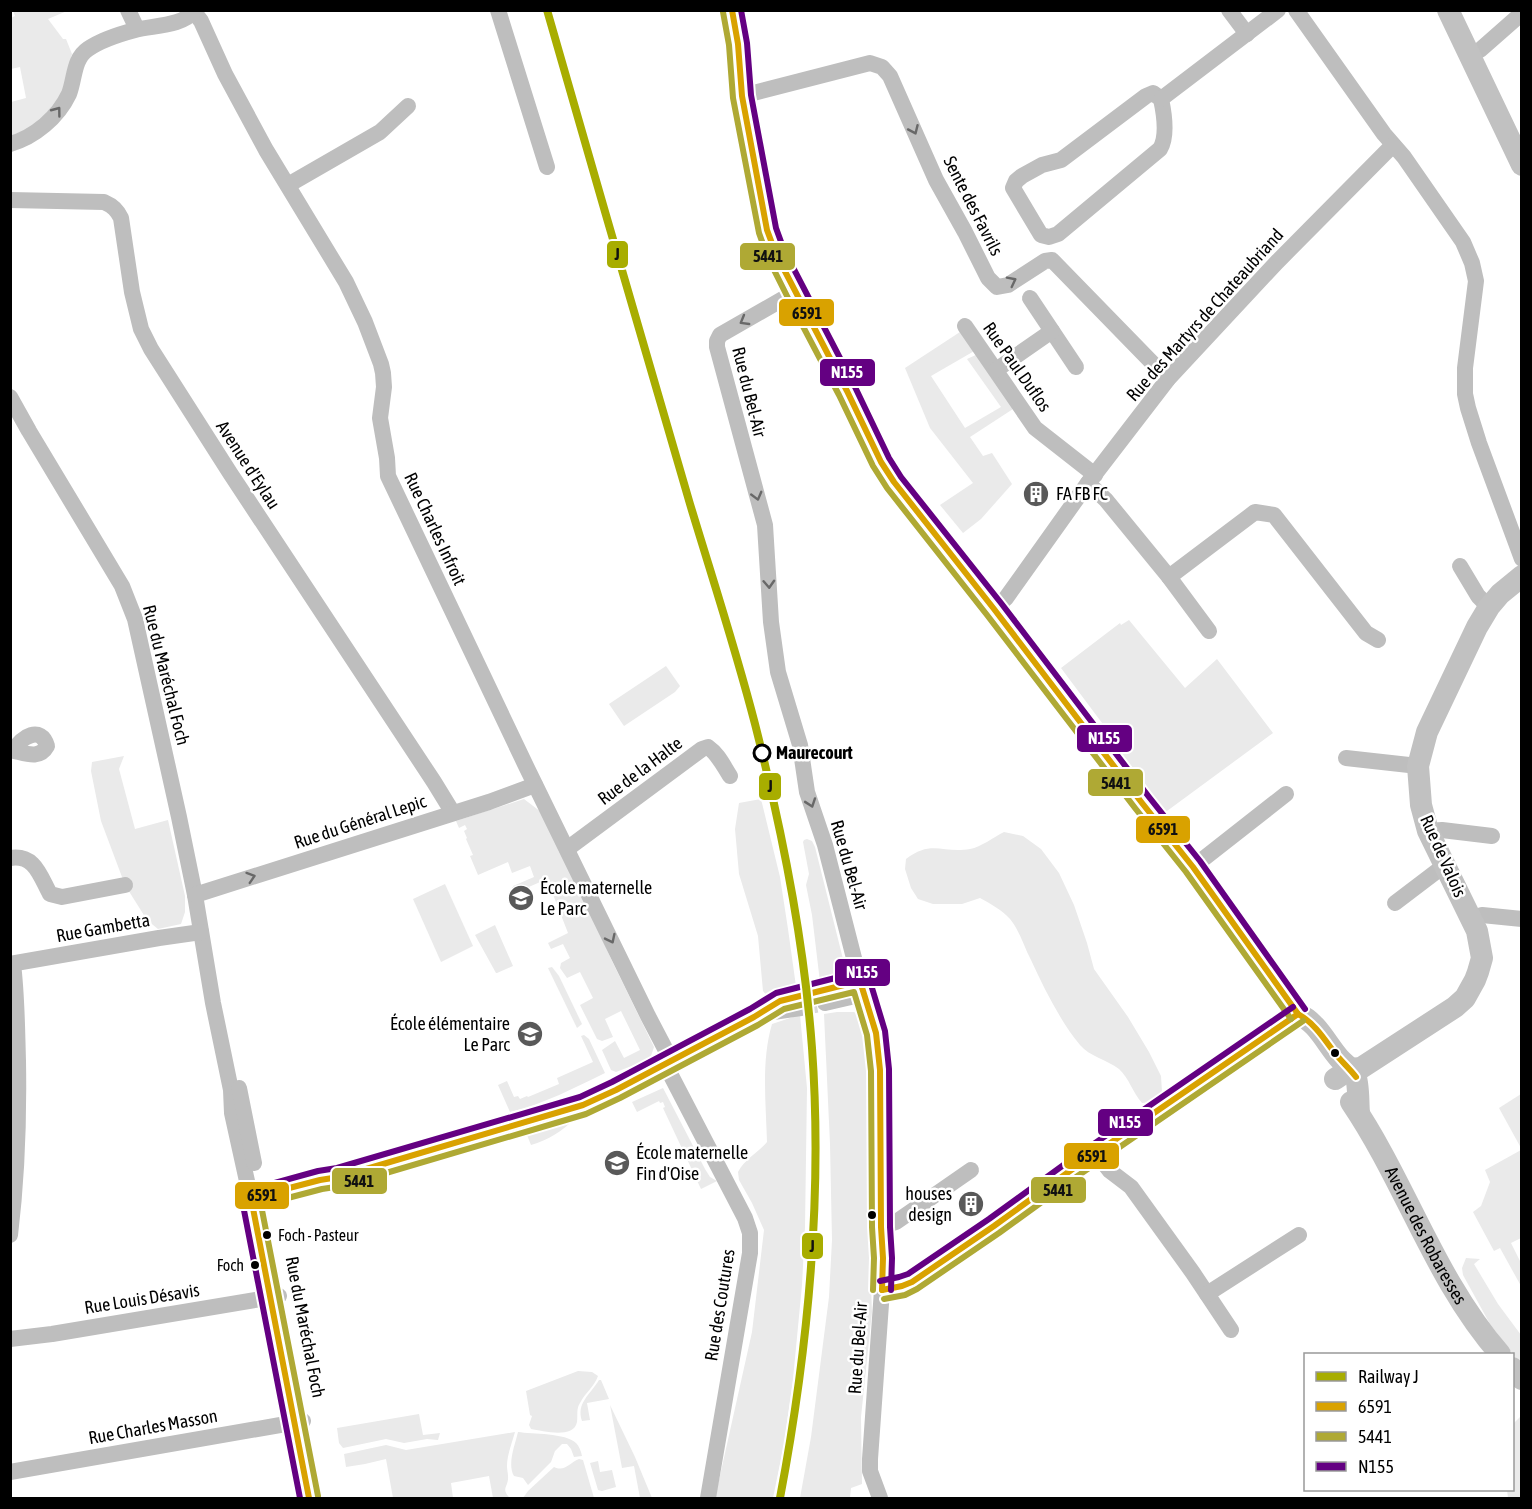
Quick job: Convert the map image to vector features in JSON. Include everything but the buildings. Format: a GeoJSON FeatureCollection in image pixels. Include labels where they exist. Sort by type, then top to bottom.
{"type":"FeatureCollection","features":[{"type":"Feature","properties":{"kind":"street"},"geometry":{"type":"LineString","coordinates":[[128,10],[136,29]]}},
{"type":"Feature","properties":{"kind":"street"},"geometry":{"type":"LineString","coordinates":[[498,10],[547,167]]}},
{"type":"Feature","properties":{"kind":"street","name":"Avenue des Robaresses"},"geometry":{"type":"LineString","coordinates":[[732,10],[738,44],[742,96],[767,230],[776,254],[881,462],[894,482],[1193,867],[1298,1014],[1300,1026],[1349,1076],[1359,1113],[1461,1303],[1499,1353]]}},
{"type":"Feature","properties":{"kind":"street"},"geometry":{"type":"LineString","coordinates":[[1230,10],[1246,34]]}},
{"type":"Feature","properties":{"kind":"street"},"geometry":{"type":"LineString","coordinates":[[1161,99],[1278,10]]}},
{"type":"Feature","properties":{"kind":"street"},"geometry":{"type":"LineString","coordinates":[[1296,10],[1463,242],[1472,262],[1476,291],[1465,368],[1465,394],[1472,423],[1521,559]]}},
{"type":"Feature","properties":{"kind":"street"},"geometry":{"type":"LineString","coordinates":[[1448,10],[1521,165]]}},
{"type":"Feature","properties":{"kind":"street"},"geometry":{"type":"LineString","coordinates":[[1463,10],[1480,50],[1507,100],[1521,143]]}},
{"type":"Feature","properties":{"kind":"street"},"geometry":{"type":"LineString","coordinates":[[10,144],[31,135],[52,118],[69,94],[78,61],[83,53],[136,29],[180,21],[194,11]]}},
{"type":"Feature","properties":{"kind":"street","name":"Rue Charles Infroit"},"geometry":{"type":"LineString","coordinates":[[194,11],[266,150],[346,282],[373,341],[383,373],[384,387],[380,418],[388,476],[668,1062]]}},
{"type":"Feature","properties":{"kind":"street"},"geometry":{"type":"LineString","coordinates":[[1480,50],[1521,13]]}},
{"type":"Feature","properties":{"kind":"street","name":"Sente des Favrils"},"geometry":{"type":"LineString","coordinates":[[742,96],[870,63],[882,67],[890,76],[936,180],[988,278],[997,287],[1008,285],[1045,261],[1052,260],[1168,379]]}},
{"type":"Feature","properties":{"kind":"street"},"geometry":{"type":"LineString","coordinates":[[1153,93],[1161,99],[1164,134],[1160,149],[1058,234],[1049,237],[1041,235],[1012,188],[1016,181],[1034,168],[1061,160],[1146,96],[1153,93]]}},
{"type":"Feature","properties":{"kind":"street"},"geometry":{"type":"LineString","coordinates":[[288,185],[380,132],[408,106]]}},
{"type":"Feature","properties":{"kind":"street","name":"Rue des Martyrs de Chateaubriand"},"geometry":{"type":"LineString","coordinates":[[994,609],[1006,597],[1091,479],[1168,379],[1277,262],[1393,145]]}},
{"type":"Feature","properties":{"kind":"street","name":"Avenue d'Eylau"},"geometry":{"type":"LineString","coordinates":[[10,200],[104,202],[119,213],[132,292],[141,329],[151,349],[453,813]]}},
{"type":"Feature","properties":{"kind":"street","name":"Rue du Bel-Air"},"geometry":{"type":"LineString","coordinates":[[795,292],[720,336],[717,347],[765,525],[771,622],[778,672],[800,746],[807,792],[825,845],[876,1033],[880,1060],[883,1258],[870,1460],[870,1471],[880,1498]]}},
{"type":"Feature","properties":{"kind":"street"},"geometry":{"type":"LineString","coordinates":[[1030,298],[1076,367]]}},
{"type":"Feature","properties":{"kind":"street","name":"Rue Paul Duflos"},"geometry":{"type":"LineString","coordinates":[[965,326],[1035,428],[1091,479],[1209,631]]}},
{"type":"Feature","properties":{"kind":"street"},"geometry":{"type":"LineString","coordinates":[[996,370],[1052,331]]}},
{"type":"Feature","properties":{"kind":"street","name":"Rue du Maréchal Foch"},"geometry":{"type":"LineString","coordinates":[[10,397],[122,586],[137,631],[195,895],[213,1003],[231,1090],[232,1113],[256,1197],[299,1421],[317,1498]]}},
{"type":"Feature","properties":{"kind":"street"},"geometry":{"type":"LineString","coordinates":[[1169,577],[1255,512],[1274,514],[1366,633],[1378,640]]}},
{"type":"Feature","properties":{"kind":"street"},"geometry":{"type":"LineString","coordinates":[[1460,566],[1478,596],[1489,607]]}},
{"type":"Feature","properties":{"kind":"street","name":"Rue de Valois"},"geometry":{"type":"LineString","coordinates":[[1349,1076],[1444,1015],[1465,998],[1475,980],[1482,958],[1477,931],[1428,831],[1420,805],[1418,766],[1427,732],[1478,627],[1489,607],[1521,576]]}},
{"type":"Feature","properties":{"kind":"street","name":"Rue de la Halte"},"geometry":{"type":"LineString","coordinates":[[567,849],[702,749],[711,748],[730,776]]}},
{"type":"Feature","properties":{"kind":"street"},"geometry":{"type":"LineString","coordinates":[[1346,758],[1418,766]]}},
{"type":"Feature","properties":{"kind":"street","name":"Rue du Général Lepic"},"geometry":{"type":"LineString","coordinates":[[195,895],[536,785]]}},
{"type":"Feature","properties":{"kind":"street"},"geometry":{"type":"LineString","coordinates":[[1193,867],[1286,794]]}},
{"type":"Feature","properties":{"kind":"street"},"geometry":{"type":"LineString","coordinates":[[1428,831],[1442,830],[1492,836]]}},
{"type":"Feature","properties":{"kind":"street"},"geometry":{"type":"LineString","coordinates":[[10,858],[22,857],[32,862],[50,894],[56,896],[62,897],[124,885]]}},
{"type":"Feature","properties":{"kind":"street"},"geometry":{"type":"LineString","coordinates":[[1395,903],[1445,865]]}},
{"type":"Feature","properties":{"kind":"street"},"geometry":{"type":"LineString","coordinates":[[1472,920],[1482,915],[1521,919]]}},
{"type":"Feature","properties":{"kind":"street","name":"Rue Gambetta"},"geometry":{"type":"LineString","coordinates":[[12,964],[201,932]]}},
{"type":"Feature","properties":{"kind":"street"},"geometry":{"type":"LineString","coordinates":[[10,1235],[15,1195],[17,1035],[12,964]]}},
{"type":"Feature","properties":{"kind":"street"},"geometry":{"type":"LineString","coordinates":[[824,997],[862,988]]}},
{"type":"Feature","properties":{"kind":"street"},"geometry":{"type":"LineString","coordinates":[[256,1197],[356,1173],[583,1105],[754,1017],[770,1012],[787,1011],[800,1002]]}},
{"type":"Feature","properties":{"kind":"street"},"geometry":{"type":"LineString","coordinates":[[882,1290],[912,1282],[1298,1014]]}},
{"type":"Feature","properties":{"kind":"street","name":"Rue des Coutures"},"geometry":{"type":"LineString","coordinates":[[668,1062],[750,1233],[750,1253],[708,1498]]}},
{"type":"Feature","properties":{"kind":"street"},"geometry":{"type":"LineString","coordinates":[[1096,1153],[1110,1171],[1131,1187],[1231,1330]]}},
{"type":"Feature","properties":{"kind":"street"},"geometry":{"type":"LineString","coordinates":[[881,1227],[896,1222],[970,1170]]}},
{"type":"Feature","properties":{"kind":"street"},"geometry":{"type":"LineString","coordinates":[[1207,1294],[1299,1235]]}},
{"type":"Feature","properties":{"kind":"street","name":"Rue Louis Désavis"},"geometry":{"type":"LineString","coordinates":[[10,1340],[275,1297]]}},
{"type":"Feature","properties":{"kind":"street","name":"Rue du Maréchal Foch"},"geometry":{"type":"LineString","coordinates":[[299,1421],[309,1498]]}},
{"type":"Feature","properties":{"kind":"street","name":"Rue Charles Masson"},"geometry":{"type":"LineString","coordinates":[[10,1472],[299,1421]]}},
{"type":"Feature","properties":{"kind":"shaded area"},"geometry":{"type":"Polygon","coordinates":[[[13,11],[67,11],[48,19],[63,39],[66,39],[72,54],[63,91],[49,110],[30,128],[11,136],[11,102],[26,98],[20,67],[11,69],[11,18],[15,16],[13,11]]]}},
{"type":"Feature","properties":{"kind":"shaded area"},"geometry":{"type":"Polygon","coordinates":[[[960,332],[976,350],[931,376],[965,428],[1001,407],[967,359],[978,354],[1013,409],[970,437],[983,456],[992,453],[1012,484],[981,519],[963,533],[940,505],[973,483],[930,428],[905,368],[960,332]]]}},
{"type":"Feature","properties":{"kind":"shaded area"},"geometry":{"type":"Polygon","coordinates":[[[1129,620],[1185,688],[1217,659],[1273,733],[1167,811],[1154,806],[1107,739],[1108,731],[1061,668],[1120,623],[1121,625],[1129,620]]]}},
{"type":"Feature","properties":{"kind":"shaded area"},"geometry":{"type":"Polygon","coordinates":[[[666,666],[680,686],[675,692],[624,726],[609,704],[666,666]]]}},
{"type":"Feature","properties":{"kind":"shaded area"},"geometry":{"type":"Polygon","coordinates":[[[124,756],[119,769],[135,829],[168,820],[185,896],[185,912],[181,924],[158,929],[147,920],[125,885],[101,821],[91,771],[92,762],[124,756]]]}},
{"type":"Feature","properties":{"kind":"shaded area"},"geometry":{"type":"Polygon","coordinates":[[[524,799],[541,812],[571,870],[654,1047],[650,1059],[616,1072],[611,1070],[602,1050],[615,1041],[624,1058],[640,1050],[621,1011],[605,1019],[613,1037],[602,1041],[597,1039],[580,1005],[593,998],[580,972],[567,978],[560,968],[561,963],[570,958],[563,944],[551,949],[548,943],[568,933],[547,879],[515,893],[513,886],[534,877],[530,866],[512,873],[508,862],[478,875],[470,856],[473,855],[464,831],[467,829],[465,825],[459,828],[456,821],[524,799]]]}},
{"type":"Feature","properties":{"kind":"shaded area"},"geometry":{"type":"Polygon","coordinates":[[[761,799],[780,877],[800,1015],[807,1088],[802,1285],[793,1379],[784,1444],[773,1498],[715,1498],[752,1332],[764,1230],[739,1180],[738,1172],[744,1163],[767,1142],[765,1068],[772,1024],[793,1017],[789,988],[769,998],[763,991],[758,936],[739,874],[735,829],[739,803],[761,799]]]}},
{"type":"Feature","properties":{"kind":"shaded area"},"geometry":{"type":"Polygon","coordinates":[[[1004,832],[1023,836],[1041,849],[1059,873],[1074,905],[1094,969],[1128,1017],[1161,1076],[1162,1092],[1151,1101],[1142,1103],[1119,1069],[1080,1045],[1059,1015],[1017,929],[1007,916],[980,898],[962,904],[933,904],[918,899],[911,888],[905,869],[906,859],[915,853],[931,848],[970,849],[1004,832]]]}},
{"type":"Feature","properties":{"kind":"shaded area"},"geometry":{"type":"Polygon","coordinates":[[[807,839],[812,841],[815,847],[845,967],[840,979],[828,982],[820,982],[806,885],[809,874],[803,842],[807,839]]]}},
{"type":"Feature","properties":{"kind":"shaded area"},"geometry":{"type":"Polygon","coordinates":[[[445,884],[473,946],[441,962],[413,899],[445,884]]]}},
{"type":"Feature","properties":{"kind":"shaded area"},"geometry":{"type":"Polygon","coordinates":[[[495,925],[513,966],[497,973],[475,935],[495,925]]]}},
{"type":"Feature","properties":{"kind":"shaded area"},"geometry":{"type":"Polygon","coordinates":[[[552,967],[559,976],[582,1024],[577,1028],[548,968],[552,967]]]}},
{"type":"Feature","properties":{"kind":"shaded area"},"geometry":{"type":"Polygon","coordinates":[[[854,1012],[862,1018],[867,1039],[873,1152],[870,1259],[872,1312],[861,1417],[862,1484],[851,1488],[850,1498],[800,1498],[811,1437],[829,1297],[832,1240],[824,1014],[854,1012]]]}},
{"type":"Feature","properties":{"kind":"shaded area"},"geometry":{"type":"Polygon","coordinates":[[[584,1035],[589,1039],[605,1073],[547,1100],[510,1112],[498,1085],[507,1081],[514,1097],[518,1096],[520,1099],[559,1084],[557,1078],[593,1062],[581,1036],[584,1035]]]}},
{"type":"Feature","properties":{"kind":"shaded area"},"geometry":{"type":"Polygon","coordinates":[[[663,1088],[705,1169],[710,1177],[717,1181],[701,1189],[663,1108],[665,1107],[663,1102],[659,1101],[637,1112],[632,1102],[663,1088]]]}},
{"type":"Feature","properties":{"kind":"shaded area"},"geometry":{"type":"Polygon","coordinates":[[[1521,1094],[1521,1148],[1499,1108],[1521,1094]]]}},
{"type":"Feature","properties":{"kind":"shaded area"},"geometry":{"type":"Polygon","coordinates":[[[575,1118],[555,1134],[531,1145],[527,1131],[575,1118]]]}},
{"type":"Feature","properties":{"kind":"shaded area"},"geometry":{"type":"Polygon","coordinates":[[[1521,1150],[1521,1238],[1511,1243],[1521,1263],[1521,1286],[1500,1248],[1494,1251],[1473,1212],[1481,1206],[1490,1182],[1485,1170],[1521,1150]]]}},
{"type":"Feature","properties":{"kind":"shaded area"},"geometry":{"type":"Polygon","coordinates":[[[1466,1258],[1480,1259],[1474,1264],[1498,1304],[1521,1335],[1521,1365],[1490,1324],[1463,1275],[1462,1268],[1466,1258]]]}},
{"type":"Feature","properties":{"kind":"shaded area"},"geometry":{"type":"Polygon","coordinates":[[[578,1371],[592,1372],[598,1376],[579,1405],[575,1427],[570,1431],[557,1433],[531,1429],[529,1425],[532,1416],[526,1391],[578,1371]]]}},
{"type":"Feature","properties":{"kind":"shaded area"},"geometry":{"type":"Polygon","coordinates":[[[599,1380],[609,1399],[587,1403],[590,1420],[582,1421],[582,1404],[599,1380]]]}},
{"type":"Feature","properties":{"kind":"shaded area"},"geometry":{"type":"Polygon","coordinates":[[[610,1405],[652,1498],[640,1498],[634,1466],[622,1468],[610,1405]]]}},
{"type":"Feature","properties":{"kind":"shaded area"},"geometry":{"type":"Polygon","coordinates":[[[419,1414],[423,1435],[440,1433],[438,1440],[427,1439],[404,1443],[386,1439],[343,1448],[339,1443],[337,1428],[419,1414]]]}},
{"type":"Feature","properties":{"kind":"shaded area"},"geometry":{"type":"Polygon","coordinates":[[[1521,1416],[1521,1498],[1508,1498],[1507,1491],[1514,1491],[1514,1423],[1521,1416]]]}},
{"type":"Feature","properties":{"kind":"shaded area"},"geometry":{"type":"Polygon","coordinates":[[[515,1432],[507,1462],[508,1480],[505,1490],[510,1498],[493,1498],[489,1476],[451,1483],[453,1498],[393,1498],[386,1459],[346,1467],[344,1454],[386,1445],[406,1450],[515,1432]]]}},
{"type":"Feature","properties":{"kind":"shaded area"},"geometry":{"type":"Polygon","coordinates":[[[518,1432],[565,1437],[576,1443],[582,1456],[574,1457],[567,1444],[562,1444],[555,1451],[551,1462],[528,1485],[523,1478],[514,1476],[511,1466],[518,1432]]]}},
{"type":"Feature","properties":{"kind":"shaded area"},"geometry":{"type":"Polygon","coordinates":[[[579,1459],[583,1460],[594,1498],[523,1498],[554,1467],[564,1468],[579,1459]]]}},
{"type":"Feature","properties":{"kind":"shaded area"},"geometry":{"type":"Polygon","coordinates":[[[598,1461],[600,1472],[612,1470],[616,1487],[598,1490],[590,1463],[598,1461]]]}},
{"type":"Feature","properties":{"kind":"tunnel"},"geometry":{"type":"LineString","coordinates":[[799,996],[823,991]]}},
{"type":"Feature","properties":{"kind":"tunnel"},"geometry":{"type":"LineString","coordinates":[[801,1008],[825,1003]]}},
{"type":"Feature","properties":{"kind":"rail line","name":"J"},"geometry":{"type":"LineString","coordinates":[[547,10],[748,696],[774,804],[798,926],[812,1048],[816,1161],[811,1274],[798,1386],[780,1498]]}},
{"type":"Feature","properties":{"kind":"transit line","name":"6591"},"geometry":{"type":"LineString","coordinates":[[732,10],[738,44],[742,96],[767,230],[776,254],[881,462],[894,482],[1193,867],[1298,1014],[1318,1031],[1356,1077]]}},
{"type":"Feature","properties":{"kind":"transit line","name":"N155"},"geometry":{"type":"LineString","coordinates":[[741,10],[747,43],[751,95],[776,228],[784,250],[889,458],[901,477],[1200,861],[1305,1009]]}},
{"type":"Feature","properties":{"kind":"transit line","name":"5441"},"geometry":{"type":"LineString","coordinates":[[723,12],[729,45],[733,98],[759,233],[768,258],[873,466],[887,488],[1186,872],[1291,1019]]}},
{"type":"Feature","properties":{"kind":"transit line","name":"N155"},"geometry":{"type":"LineString","coordinates":[[300,1498],[242,1200],[245,1191],[337,1168],[580,1097],[750,1009],[776,993],[859,972],[865,973],[869,978],[885,1031],[889,1069],[891,1290]]}},
{"type":"Feature","properties":{"kind":"transit line","name":"6591"},"geometry":{"type":"LineString","coordinates":[[309,1498],[251,1198],[339,1177],[583,1105],[616,1090],[780,1001],[860,981],[876,1033],[880,1070],[882,1290]]}},
{"type":"Feature","properties":{"kind":"transit line","name":"5441"},"geometry":{"type":"LineString","coordinates":[[318,1496],[261,1205],[342,1186],[586,1114],[758,1025],[784,1009],[854,992],[867,1035],[871,1071],[873,1290]]}},
{"type":"Feature","properties":{"kind":"transit line","name":"N155"},"geometry":{"type":"LineString","coordinates":[[880,1281],[908,1274],[1293,1007]]}},
{"type":"Feature","properties":{"kind":"transit line","name":"6591"},"geometry":{"type":"LineString","coordinates":[[882,1290],[912,1282],[1298,1014]]}},
{"type":"Feature","properties":{"kind":"transit line","name":"5441"},"geometry":{"type":"LineString","coordinates":[[884,1299],[905,1295],[917,1289],[1303,1021]]}},
{"type":"Feature","properties":{"kind":"place","name":"FA FB FC"},"geometry":{"type":"Point","coordinates":[1036,494]}},
{"type":"Feature","properties":{"kind":"place","name":"Maurecourt"},"geometry":{"type":"Point","coordinates":[762,753]}},
{"type":"Feature","properties":{"kind":"place","name":"École maternelle Le Parc"},"geometry":{"type":"Point","coordinates":[521,898]}},
{"type":"Feature","properties":{"kind":"place","name":"École élémentaire Le Parc"},"geometry":{"type":"Point","coordinates":[530,1034]}},
{"type":"Feature","properties":{"kind":"place","name":"École maternelle Fin d'Oise"},"geometry":{"type":"Point","coordinates":[617,1163]}},
{"type":"Feature","properties":{"kind":"place","name":"houses design"},"geometry":{"type":"Point","coordinates":[971,1204]}},
{"type":"Feature","properties":{"kind":"place","name":"Foch - Pasteur"},"geometry":{"type":"Point","coordinates":[267,1235]}},
{"type":"Feature","properties":{"kind":"place","name":"Foch"},"geometry":{"type":"Point","coordinates":[255,1265]}}]}
